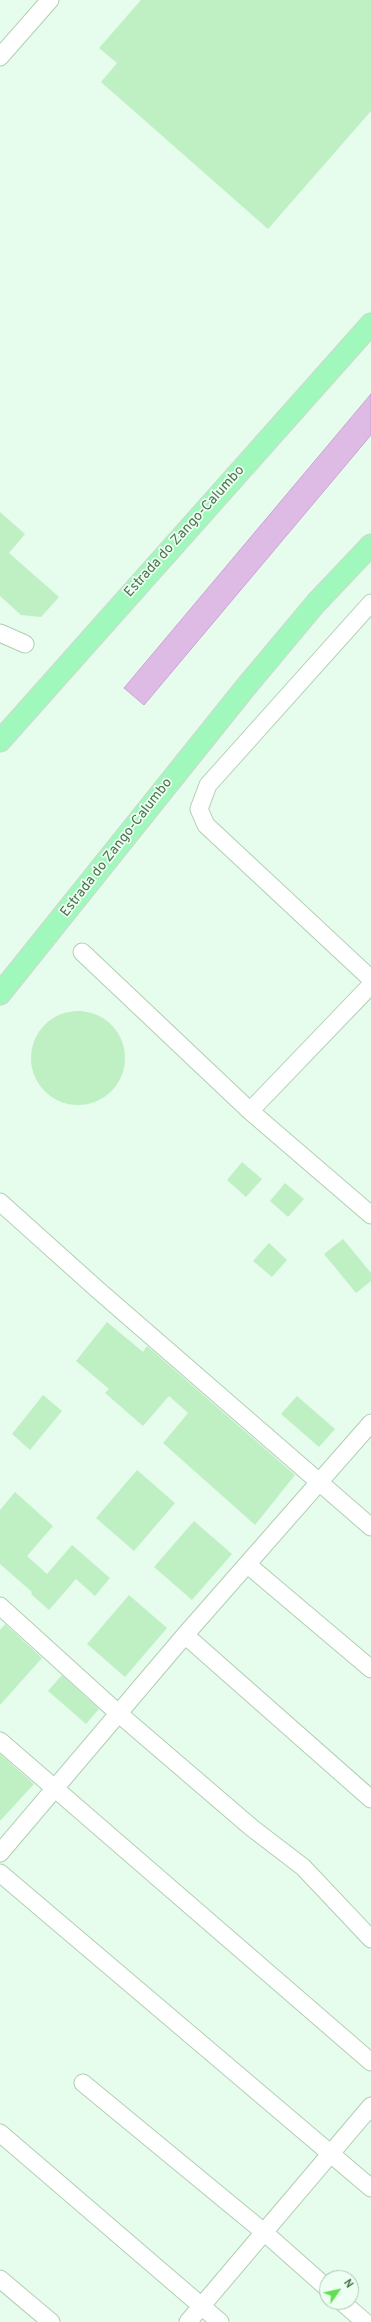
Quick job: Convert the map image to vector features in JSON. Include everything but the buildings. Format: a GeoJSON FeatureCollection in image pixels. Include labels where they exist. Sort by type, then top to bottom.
{"type":"FeatureCollection","features":[{"type":"Feature","properties":{"kind":"main road","name":"Estrada do Zango-Calumbo"},"geometry":{"type":"LineString","coordinates":[[0,741],[371,324]]}},
{"type":"Feature","properties":{"kind":"main road","name":"Estrada do Zango-Calumbo"},"geometry":{"type":"LineString","coordinates":[[0,994],[245,688],[316,604],[371,544]]}},
{"type":"Feature","properties":{"kind":"street"},"geometry":{"type":"LineString","coordinates":[[0,57],[50,0]]}},
{"type":"Feature","properties":{"kind":"street"},"geometry":{"type":"LineString","coordinates":[[371,603],[208,785],[199,809],[206,826],[371,978]]}},
{"type":"Feature","properties":{"kind":"street"},"geometry":{"type":"LineString","coordinates":[[0,633],[25,644]]}},
{"type":"Feature","properties":{"kind":"street"},"geometry":{"type":"LineString","coordinates":[[82,952],[250,1112],[371,1215]]}},
{"type":"Feature","properties":{"kind":"street"},"geometry":{"type":"LineString","coordinates":[[250,1112],[371,984]]}},
{"type":"Feature","properties":{"kind":"street"},"geometry":{"type":"LineString","coordinates":[[0,1202],[98,1290],[371,1527]]}},
{"type":"Feature","properties":{"kind":"street"},"geometry":{"type":"LineString","coordinates":[[0,1853],[185,1635],[371,1423]]}},
{"type":"Feature","properties":{"kind":"street"},"geometry":{"type":"LineString","coordinates":[[248,1565],[371,1669]]}},
{"type":"Feature","properties":{"kind":"street"},"geometry":{"type":"LineString","coordinates":[[0,1606],[118,1713],[252,1828],[303,1867],[371,1939]]}},
{"type":"Feature","properties":{"kind":"street"},"geometry":{"type":"LineString","coordinates":[[185,1635],[371,1799]]}},
{"type":"Feature","properties":{"kind":"street"},"geometry":{"type":"LineString","coordinates":[[0,1740],[371,2062]]}},
{"type":"Feature","properties":{"kind":"street"},"geometry":{"type":"LineString","coordinates":[[0,1873],[371,2188]]}},
{"type":"Feature","properties":{"kind":"street"},"geometry":{"type":"LineString","coordinates":[[84,2083],[265,2233],[319,2281]]}},
{"type":"Feature","properties":{"kind":"street"},"geometry":{"type":"LineString","coordinates":[[188,2322],[203,2307],[371,2106]]}},
{"type":"Feature","properties":{"kind":"street"},"geometry":{"type":"LineString","coordinates":[[0,2133],[220,2322]]}},
{"type":"Feature","properties":{"kind":"street"},"geometry":{"type":"LineString","coordinates":[[0,2279],[51,2322]]}},
{"type":"Feature","properties":{"kind":"street"},"geometry":{"type":"LineString","coordinates":[[351,2310],[365,2322]]}},
{"type":"Feature","properties":{"kind":"shaded area"},"geometry":{"type":"Polygon","coordinates":[[[371,394],[371,435],[144,705],[124,688],[371,394]]]}}]}
